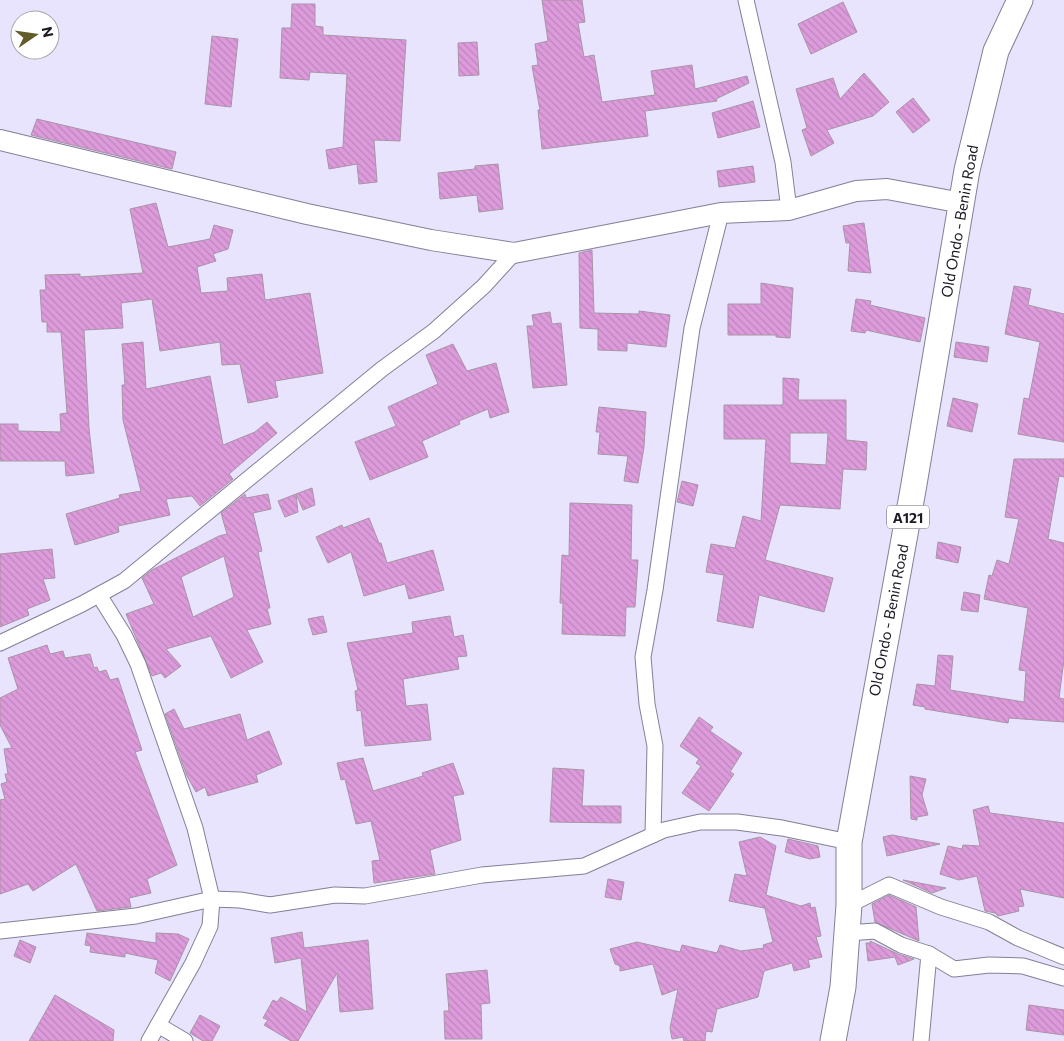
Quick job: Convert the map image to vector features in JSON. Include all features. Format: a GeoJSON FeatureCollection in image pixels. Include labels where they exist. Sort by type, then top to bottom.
{"type":"FeatureCollection","features":[{"type":"Feature","properties":{"kind":"main road","name":"Old Ondo - Benin Road"},"geometry":{"type":"LineString","coordinates":[[833,1041],[843,988],[849,905],[849,842],[913,490],[967,170],[996,51],[1020,0]]}},
{"type":"Feature","properties":{"kind":"street"},"geometry":{"type":"LineString","coordinates":[[746,0],[783,162],[788,210]]}},
{"type":"Feature","properties":{"kind":"street"},"geometry":{"type":"LineString","coordinates":[[0,140],[307,214],[431,240],[514,253],[720,213],[788,210],[856,191],[887,189],[962,203]]}},
{"type":"Feature","properties":{"kind":"street"},"geometry":{"type":"LineString","coordinates":[[653,835],[655,746],[647,704],[642,657],[655,590],[692,328],[720,213]]}},
{"type":"Feature","properties":{"kind":"street"},"geometry":{"type":"LineString","coordinates":[[0,643],[124,581],[382,369],[434,331],[484,286],[514,253]]}},
{"type":"Feature","properties":{"kind":"street"},"geometry":{"type":"LineString","coordinates":[[98,595],[124,635],[138,664],[195,828],[212,899],[210,926],[193,963],[149,1041]]}},
{"type":"Feature","properties":{"kind":"street"},"geometry":{"type":"LineString","coordinates":[[0,931],[136,916],[212,899],[240,900],[270,905],[335,895],[365,896],[482,875],[584,866],[664,830],[700,822],[737,822],[782,828],[849,842]]}},
{"type":"Feature","properties":{"kind":"street"},"geometry":{"type":"LineString","coordinates":[[849,905],[889,885],[941,907],[989,922],[1018,938],[1064,957]]}},
{"type":"Feature","properties":{"kind":"street"},"geometry":{"type":"LineString","coordinates":[[847,932],[875,931],[901,945],[929,954],[954,969],[989,965],[1023,966],[1064,978]]}},
{"type":"Feature","properties":{"kind":"street"},"geometry":{"type":"LineString","coordinates":[[921,1041],[929,954]]}},
{"type":"Feature","properties":{"kind":"street"},"geometry":{"type":"LineString","coordinates":[[158,1025],[185,1041]]}},
{"type":"Feature","properties":{"kind":"building"},"geometry":{"type":"Polygon","coordinates":[[[542,0],[582,0],[585,22],[578,23],[584,57],[594,55],[602,102],[655,95],[651,71],[692,65],[695,89],[747,76],[749,83],[716,99],[717,101],[645,111],[648,136],[542,149],[538,110],[540,110],[532,66],[538,65],[535,44],[548,41],[542,0]]]}},
{"type":"Feature","properties":{"kind":"building"},"geometry":{"type":"Polygon","coordinates":[[[843,2],[857,32],[811,54],[798,24],[843,2]]]}},
{"type":"Feature","properties":{"kind":"building"},"geometry":{"type":"Polygon","coordinates":[[[292,4],[315,4],[315,26],[323,27],[323,35],[406,40],[400,141],[374,140],[377,182],[359,184],[357,164],[329,169],[326,150],[343,147],[347,74],[310,72],[309,80],[280,78],[282,28],[291,28],[292,4]]]}},
{"type":"Feature","properties":{"kind":"building"},"geometry":{"type":"Polygon","coordinates":[[[212,36],[238,39],[231,107],[205,104],[212,36]]]}},
{"type":"Feature","properties":{"kind":"building"},"geometry":{"type":"Polygon","coordinates":[[[477,42],[479,75],[459,76],[458,43],[477,42]]]}},
{"type":"Feature","properties":{"kind":"building"},"geometry":{"type":"Polygon","coordinates":[[[864,73],[889,102],[873,116],[827,130],[834,143],[811,156],[802,130],[807,128],[796,89],[833,78],[840,99],[864,73]]]}},
{"type":"Feature","properties":{"kind":"building"},"geometry":{"type":"Polygon","coordinates":[[[913,98],[930,120],[913,133],[896,112],[913,98]]]}},
{"type":"Feature","properties":{"kind":"building"},"geometry":{"type":"Polygon","coordinates":[[[753,101],[760,127],[718,138],[712,113],[753,101]]]}},
{"type":"Feature","properties":{"kind":"building"},"geometry":{"type":"Polygon","coordinates":[[[37,119],[176,152],[172,169],[31,135],[37,119]]]}},
{"type":"Feature","properties":{"kind":"building"},"geometry":{"type":"Polygon","coordinates":[[[498,164],[503,209],[479,212],[477,195],[440,199],[438,173],[475,169],[475,166],[498,164]]]}},
{"type":"Feature","properties":{"kind":"building"},"geometry":{"type":"Polygon","coordinates":[[[753,166],[755,182],[719,187],[717,171],[753,166]]]}},
{"type":"Feature","properties":{"kind":"building"},"geometry":{"type":"Polygon","coordinates":[[[156,203],[168,247],[210,239],[214,225],[233,230],[228,249],[213,254],[216,261],[197,267],[201,293],[228,291],[227,278],[262,274],[265,300],[310,293],[323,373],[275,381],[278,397],[248,403],[240,364],[222,365],[220,342],[160,351],[152,299],[121,303],[123,328],[84,330],[89,428],[94,473],[66,476],[65,461],[0,461],[0,424],[18,424],[18,431],[61,432],[60,414],[67,413],[61,332],[47,332],[47,322],[42,322],[40,290],[46,290],[45,275],[80,274],[80,277],[143,273],[130,209],[156,203]]]}},
{"type":"Feature","properties":{"kind":"building"},"geometry":{"type":"Polygon","coordinates":[[[864,223],[871,273],[848,271],[850,243],[846,243],[843,226],[864,223]]]}},
{"type":"Feature","properties":{"kind":"building"},"geometry":{"type":"Polygon","coordinates":[[[592,250],[594,313],[639,314],[639,311],[670,315],[666,347],[627,343],[627,351],[598,350],[598,329],[580,328],[579,253],[592,250]]]}},
{"type":"Feature","properties":{"kind":"building"},"geometry":{"type":"Polygon","coordinates":[[[761,283],[793,288],[790,338],[776,337],[776,335],[728,335],[728,304],[761,304],[761,283]]]}},
{"type":"Feature","properties":{"kind":"building"},"geometry":{"type":"Polygon","coordinates":[[[1014,286],[1031,289],[1028,305],[1064,314],[1064,442],[1018,434],[1024,398],[1029,399],[1040,342],[1005,334],[1014,286]]]}},
{"type":"Feature","properties":{"kind":"building"},"geometry":{"type":"Polygon","coordinates":[[[856,299],[871,301],[870,305],[925,318],[920,342],[866,330],[865,333],[851,331],[856,299]]]}},
{"type":"Feature","properties":{"kind":"building"},"geometry":{"type":"Polygon","coordinates":[[[550,312],[552,324],[561,323],[567,385],[533,388],[527,326],[534,326],[532,315],[550,312]]]}},
{"type":"Feature","properties":{"kind":"building"},"geometry":{"type":"Polygon","coordinates":[[[143,342],[146,389],[210,376],[223,445],[255,432],[267,422],[277,433],[229,474],[233,479],[200,506],[192,496],[166,499],[170,515],[118,526],[119,532],[75,545],[66,514],[120,498],[119,495],[141,491],[123,420],[122,385],[125,385],[122,344],[143,342]]]}},
{"type":"Feature","properties":{"kind":"building"},"geometry":{"type":"Polygon","coordinates":[[[956,342],[989,347],[987,362],[954,357],[956,342]]]}},
{"type":"Feature","properties":{"kind":"building"},"geometry":{"type":"Polygon","coordinates":[[[453,344],[467,371],[496,363],[509,412],[490,418],[488,409],[459,421],[460,424],[422,441],[428,457],[370,480],[355,442],[396,426],[388,407],[438,384],[426,355],[453,344]]]}},
{"type":"Feature","properties":{"kind":"building"},"geometry":{"type":"Polygon","coordinates":[[[783,378],[799,379],[798,400],[846,400],[846,440],[867,442],[866,470],[843,469],[840,509],[780,505],[765,560],[833,578],[824,612],[759,595],[753,628],[717,621],[724,575],[706,572],[711,544],[735,548],[743,516],[761,521],[766,439],[724,439],[724,405],[783,405],[783,378]],[[790,433],[790,463],[826,465],[828,433],[790,433]]]}},
{"type":"Feature","properties":{"kind":"building"},"geometry":{"type":"Polygon","coordinates":[[[953,398],[978,404],[972,432],[947,426],[953,398]]]}},
{"type":"Feature","properties":{"kind":"building"},"geometry":{"type":"Polygon","coordinates":[[[599,407],[646,412],[644,447],[638,483],[624,481],[628,456],[598,454],[600,432],[596,432],[599,407]]]}},
{"type":"Feature","properties":{"kind":"building"},"geometry":{"type":"Polygon","coordinates":[[[1014,459],[1064,459],[1064,477],[1059,476],[1048,539],[1064,543],[1064,660],[1059,698],[1064,699],[1064,722],[1009,718],[1008,723],[925,709],[925,707],[913,705],[917,684],[935,686],[938,655],[953,656],[950,690],[1024,702],[1026,671],[1019,670],[1028,608],[984,599],[989,575],[992,576],[997,560],[1009,564],[1019,519],[1005,517],[1014,459]]]}},
{"type":"Feature","properties":{"kind":"building"},"geometry":{"type":"Polygon","coordinates":[[[682,481],[698,485],[693,506],[677,502],[682,481]]]}},
{"type":"Feature","properties":{"kind":"building"},"geometry":{"type":"Polygon","coordinates":[[[312,488],[315,505],[303,510],[296,494],[312,488]]]}},
{"type":"Feature","properties":{"kind":"building"},"geometry":{"type":"Polygon","coordinates":[[[245,494],[246,498],[268,494],[271,509],[253,513],[262,551],[258,552],[270,608],[267,608],[271,624],[247,630],[263,662],[231,678],[211,636],[166,649],[181,666],[165,678],[161,673],[152,676],[126,614],[154,604],[142,578],[152,570],[219,536],[227,534],[221,513],[245,494]],[[224,556],[181,577],[193,617],[234,597],[224,556]]]}},
{"type":"Feature","properties":{"kind":"building"},"geometry":{"type":"Polygon","coordinates":[[[296,494],[298,512],[285,517],[278,501],[296,494]]]}},
{"type":"Feature","properties":{"kind":"building"},"geometry":{"type":"Polygon","coordinates":[[[570,503],[632,505],[631,560],[638,560],[635,607],[626,607],[625,636],[562,634],[563,603],[560,603],[562,555],[569,556],[570,503]]]}},
{"type":"Feature","properties":{"kind":"building"},"geometry":{"type":"Polygon","coordinates":[[[369,518],[379,543],[381,543],[387,563],[433,550],[444,590],[409,599],[405,584],[364,596],[351,552],[328,563],[316,537],[342,525],[343,528],[369,518]]]}},
{"type":"Feature","properties":{"kind":"building"},"geometry":{"type":"Polygon","coordinates":[[[938,542],[961,547],[958,563],[936,558],[938,542]]]}},
{"type":"Feature","properties":{"kind":"building"},"geometry":{"type":"Polygon","coordinates":[[[52,549],[55,578],[43,579],[50,600],[27,609],[29,615],[0,627],[0,554],[52,549]]]}},
{"type":"Feature","properties":{"kind":"building"},"geometry":{"type":"Polygon","coordinates":[[[964,592],[980,595],[978,612],[961,610],[964,592]]]}},
{"type":"Feature","properties":{"kind":"building"},"geometry":{"type":"Polygon","coordinates":[[[323,616],[327,632],[313,635],[308,619],[323,616]]]}},
{"type":"Feature","properties":{"kind":"building"},"geometry":{"type":"Polygon","coordinates":[[[450,616],[454,637],[463,635],[467,656],[457,657],[459,669],[403,679],[406,706],[427,704],[431,740],[365,746],[361,710],[357,711],[355,691],[358,690],[347,643],[413,633],[412,622],[450,616]]]}},
{"type":"Feature","properties":{"kind":"building"},"geometry":{"type":"Polygon","coordinates":[[[47,645],[50,654],[63,651],[65,658],[90,654],[94,668],[97,667],[99,672],[106,670],[110,680],[118,678],[142,750],[135,752],[177,865],[147,879],[151,893],[129,898],[131,907],[97,911],[76,864],[33,891],[28,884],[0,894],[0,800],[5,799],[1,784],[7,782],[5,774],[8,774],[4,749],[12,748],[0,725],[0,698],[18,689],[8,658],[47,645]]]}},
{"type":"Feature","properties":{"kind":"building"},"geometry":{"type":"Polygon","coordinates":[[[174,709],[184,729],[240,714],[247,740],[269,731],[282,764],[256,775],[258,782],[208,796],[205,787],[196,792],[187,776],[165,714],[174,709]]]}},
{"type":"Feature","properties":{"kind":"building"},"geometry":{"type":"Polygon","coordinates":[[[699,717],[713,727],[710,731],[742,753],[730,772],[734,774],[709,811],[682,793],[701,766],[696,763],[699,759],[680,746],[699,717]]]}},
{"type":"Feature","properties":{"kind":"building"},"geometry":{"type":"Polygon","coordinates":[[[363,758],[373,791],[423,776],[422,773],[453,763],[464,794],[453,796],[461,840],[430,850],[435,874],[374,883],[372,861],[380,860],[371,821],[356,824],[345,779],[341,780],[337,763],[363,758]]]}},
{"type":"Feature","properties":{"kind":"building"},"geometry":{"type":"Polygon","coordinates":[[[553,768],[584,770],[582,806],[621,806],[621,823],[550,822],[553,768]]]}},
{"type":"Feature","properties":{"kind":"building"},"geometry":{"type":"Polygon","coordinates":[[[910,776],[926,779],[922,795],[928,815],[917,817],[917,820],[911,819],[910,776]]]}},
{"type":"Feature","properties":{"kind":"building"},"geometry":{"type":"Polygon","coordinates":[[[988,806],[990,813],[1064,823],[1064,898],[1020,889],[1024,906],[1018,907],[1019,911],[998,916],[995,913],[985,911],[977,876],[959,880],[940,874],[948,846],[962,849],[963,845],[980,846],[973,810],[988,806]]]}},
{"type":"Feature","properties":{"kind":"building"},"geometry":{"type":"Polygon","coordinates":[[[892,835],[940,844],[887,856],[883,837],[892,835]]]}},
{"type":"Feature","properties":{"kind":"building"},"geometry":{"type":"Polygon","coordinates":[[[760,837],[776,846],[766,895],[801,906],[810,903],[811,908],[815,907],[821,936],[816,937],[822,957],[808,960],[810,967],[794,971],[792,963],[764,971],[758,997],[717,1009],[712,1032],[706,1031],[705,1041],[684,1041],[683,1037],[672,1039],[670,1028],[678,989],[662,995],[653,964],[620,971],[620,966],[615,964],[610,949],[637,942],[680,952],[682,945],[717,953],[720,945],[741,951],[764,948],[763,945],[773,942],[764,905],[764,908],[729,901],[735,874],[747,876],[739,842],[760,837]]]}},
{"type":"Feature","properties":{"kind":"building"},"geometry":{"type":"Polygon","coordinates":[[[788,839],[818,846],[820,857],[810,859],[785,852],[788,839]]]}},
{"type":"Feature","properties":{"kind":"building"},"geometry":{"type":"Polygon","coordinates":[[[608,879],[624,882],[621,900],[605,897],[608,879]]]}},
{"type":"Feature","properties":{"kind":"building"},"geometry":{"type":"Polygon","coordinates":[[[903,880],[946,888],[932,893],[903,880]]]}},
{"type":"Feature","properties":{"kind":"building"},"geometry":{"type":"Polygon","coordinates":[[[889,895],[916,907],[919,941],[875,922],[872,904],[889,895]]]}},
{"type":"Feature","properties":{"kind":"building"},"geometry":{"type":"Polygon","coordinates":[[[302,932],[304,948],[368,940],[373,1009],[340,1012],[337,973],[298,1041],[291,1041],[264,1025],[268,1020],[263,1018],[273,1000],[277,1002],[281,997],[307,1012],[301,958],[275,963],[271,938],[302,932]]]}},
{"type":"Feature","properties":{"kind":"building"},"geometry":{"type":"Polygon","coordinates":[[[87,933],[156,943],[156,933],[178,934],[189,939],[170,981],[155,973],[158,960],[125,953],[125,957],[90,952],[91,946],[85,945],[87,933]]]}},
{"type":"Feature","properties":{"kind":"building"},"geometry":{"type":"Polygon","coordinates":[[[20,940],[36,947],[30,963],[14,956],[20,940]]]}},
{"type":"Feature","properties":{"kind":"building"},"geometry":{"type":"Polygon","coordinates":[[[870,941],[914,959],[898,965],[895,957],[868,961],[866,943],[871,943],[870,941]]]}},
{"type":"Feature","properties":{"kind":"building"},"geometry":{"type":"Polygon","coordinates":[[[487,970],[490,1003],[481,1004],[482,1039],[445,1039],[444,1011],[449,1011],[446,974],[487,970]]]}},
{"type":"Feature","properties":{"kind":"building"},"geometry":{"type":"Polygon","coordinates":[[[55,995],[114,1030],[113,1041],[29,1041],[55,995]]]}},
{"type":"Feature","properties":{"kind":"building"},"geometry":{"type":"Polygon","coordinates":[[[1029,1005],[1064,1010],[1064,1035],[1026,1030],[1029,1005]]]}},
{"type":"Feature","properties":{"kind":"building"},"geometry":{"type":"Polygon","coordinates":[[[200,1015],[220,1026],[212,1041],[203,1041],[190,1033],[200,1015]]]}}]}
